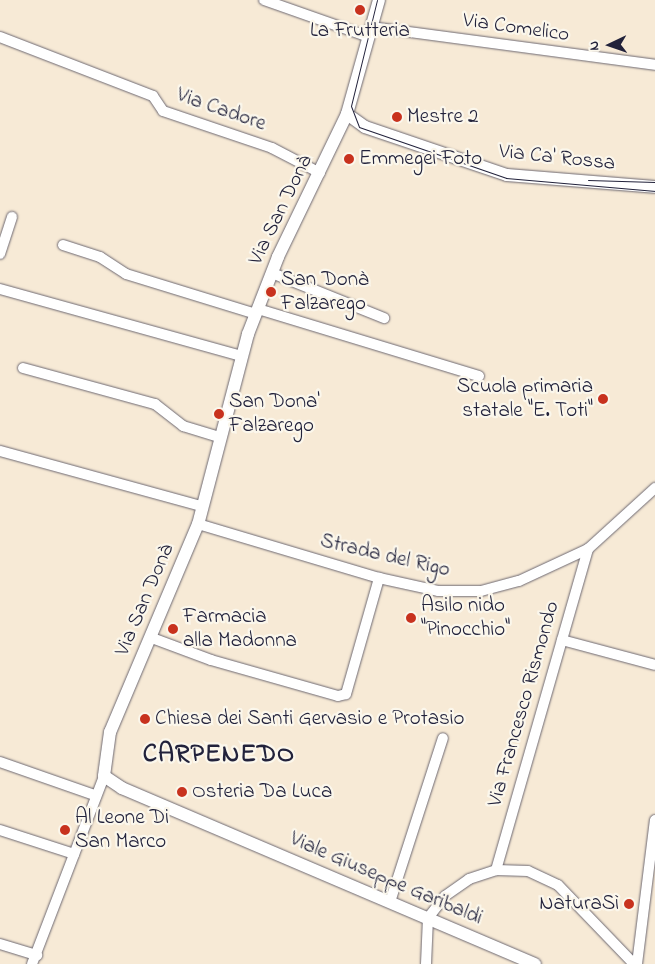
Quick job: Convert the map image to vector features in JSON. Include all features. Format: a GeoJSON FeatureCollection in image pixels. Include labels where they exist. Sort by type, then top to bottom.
{"type":"FeatureCollection","features":[{"type":"Feature","properties":{"kind":"street","name":"Via Comelico"},"geometry":{"type":"LineString","coordinates":[[264,0],[371,32],[655,65]]}},
{"type":"Feature","properties":{"kind":"street","name":"Via San Donà"},"geometry":{"type":"LineString","coordinates":[[104,776],[110,732],[152,638],[198,524],[201,506],[241,356],[272,273],[347,114],[379,0]]}},
{"type":"Feature","properties":{"kind":"street","name":"Via Cadore"},"geometry":{"type":"LineString","coordinates":[[1,39],[153,96],[162,111],[272,148],[320,173]]}},
{"type":"Feature","properties":{"kind":"street","name":"Via Ca' Rossa"},"geometry":{"type":"LineString","coordinates":[[347,114],[384,134],[507,175],[655,187]]}},
{"type":"Feature","properties":{"kind":"street"},"geometry":{"type":"LineString","coordinates":[[0,254],[12,217]]}},
{"type":"Feature","properties":{"kind":"street"},"geometry":{"type":"LineString","coordinates":[[63,245],[100,257],[126,274],[479,376]]}},
{"type":"Feature","properties":{"kind":"street"},"geometry":{"type":"LineString","coordinates":[[272,273],[384,318]]}},
{"type":"Feature","properties":{"kind":"street"},"geometry":{"type":"LineString","coordinates":[[0,289],[241,356]]}},
{"type":"Feature","properties":{"kind":"street"},"geometry":{"type":"LineString","coordinates":[[23,368],[155,404],[183,426],[220,437]]}},
{"type":"Feature","properties":{"kind":"street"},"geometry":{"type":"LineString","coordinates":[[0,450],[201,506]]}},
{"type":"Feature","properties":{"kind":"street","name":"Strada del Rigo"},"geometry":{"type":"LineString","coordinates":[[198,524],[379,578],[458,592],[504,586],[588,549],[655,488]]}},
{"type":"Feature","properties":{"kind":"street","name":"Via Francesco Rismondo"},"geometry":{"type":"LineString","coordinates":[[496,870],[588,549]]}},
{"type":"Feature","properties":{"kind":"street"},"geometry":{"type":"LineString","coordinates":[[152,638],[211,660],[338,696],[346,694],[379,578]]}},
{"type":"Feature","properties":{"kind":"street"},"geometry":{"type":"LineString","coordinates":[[562,640],[655,665]]}},
{"type":"Feature","properties":{"kind":"street"},"geometry":{"type":"LineString","coordinates":[[390,902],[443,738]]}},
{"type":"Feature","properties":{"kind":"street"},"geometry":{"type":"LineString","coordinates":[[0,762],[94,795]]}},
{"type":"Feature","properties":{"kind":"street"},"geometry":{"type":"LineString","coordinates":[[0,944],[34,959],[94,795],[104,776]]}},
{"type":"Feature","properties":{"kind":"street","name":"Viale Giuseppe Garibaldi"},"geometry":{"type":"LineString","coordinates":[[104,776],[222,830],[535,964]]}},
{"type":"Feature","properties":{"kind":"street"},"geometry":{"type":"LineString","coordinates":[[635,964],[655,820]]}},
{"type":"Feature","properties":{"kind":"street"},"geometry":{"type":"LineString","coordinates":[[0,830],[74,854]]}},
{"type":"Feature","properties":{"kind":"street"},"geometry":{"type":"LineString","coordinates":[[426,964],[428,918],[445,896],[469,879],[496,870],[528,871],[558,885],[635,964]]}},
{"type":"Feature","properties":{"kind":"tram line"},"geometry":{"type":"LineString","coordinates":[[377,0],[351,106],[359,127],[506,178],[655,191]]}},
{"type":"Feature","properties":{"kind":"tram line"},"geometry":{"type":"LineString","coordinates":[[588,180],[655,182]]}},
{"type":"Feature","properties":{"kind":"place","name":"La Frutteria"},"geometry":{"type":"Point","coordinates":[360,10]}},
{"type":"Feature","properties":{"kind":"place","name":"Mestre 2"},"geometry":{"type":"Point","coordinates":[397,117]}},
{"type":"Feature","properties":{"kind":"place","name":"Emmegei Foto"},"geometry":{"type":"Point","coordinates":[349,159]}},
{"type":"Feature","properties":{"kind":"place","name":"San Donà Falzarego"},"geometry":{"type":"Point","coordinates":[271,292]}},
{"type":"Feature","properties":{"kind":"place","name":"Scuola primaria statale \"E. Toti\""},"geometry":{"type":"Point","coordinates":[603,399]}},
{"type":"Feature","properties":{"kind":"place","name":"San Dona' Falzarego"},"geometry":{"type":"Point","coordinates":[219,414]}},
{"type":"Feature","properties":{"kind":"place","name":"Asilo nido \"Pinocchio\""},"geometry":{"type":"Point","coordinates":[411,618]}},
{"type":"Feature","properties":{"kind":"place","name":"Farmacia alla Madonna"},"geometry":{"type":"Point","coordinates":[173,629]}},
{"type":"Feature","properties":{"kind":"place","name":"Chiesa dei Santi Gervasio e Protasio"},"geometry":{"type":"Point","coordinates":[145,719]}},
{"type":"Feature","properties":{"kind":"place","name":"Osteria Da Luca"},"geometry":{"type":"Point","coordinates":[182,792]}},
{"type":"Feature","properties":{"kind":"place","name":"Al Leone Di San Marco"},"geometry":{"type":"Point","coordinates":[65,830]}},
{"type":"Feature","properties":{"kind":"place","name":"NaturaSì"},"geometry":{"type":"Point","coordinates":[629,904]}},
{"type":"Feature","properties":{"kind":"district","name":"CARPENEDO"},"geometry":{"type":"Point","coordinates":[219,756]}}]}
